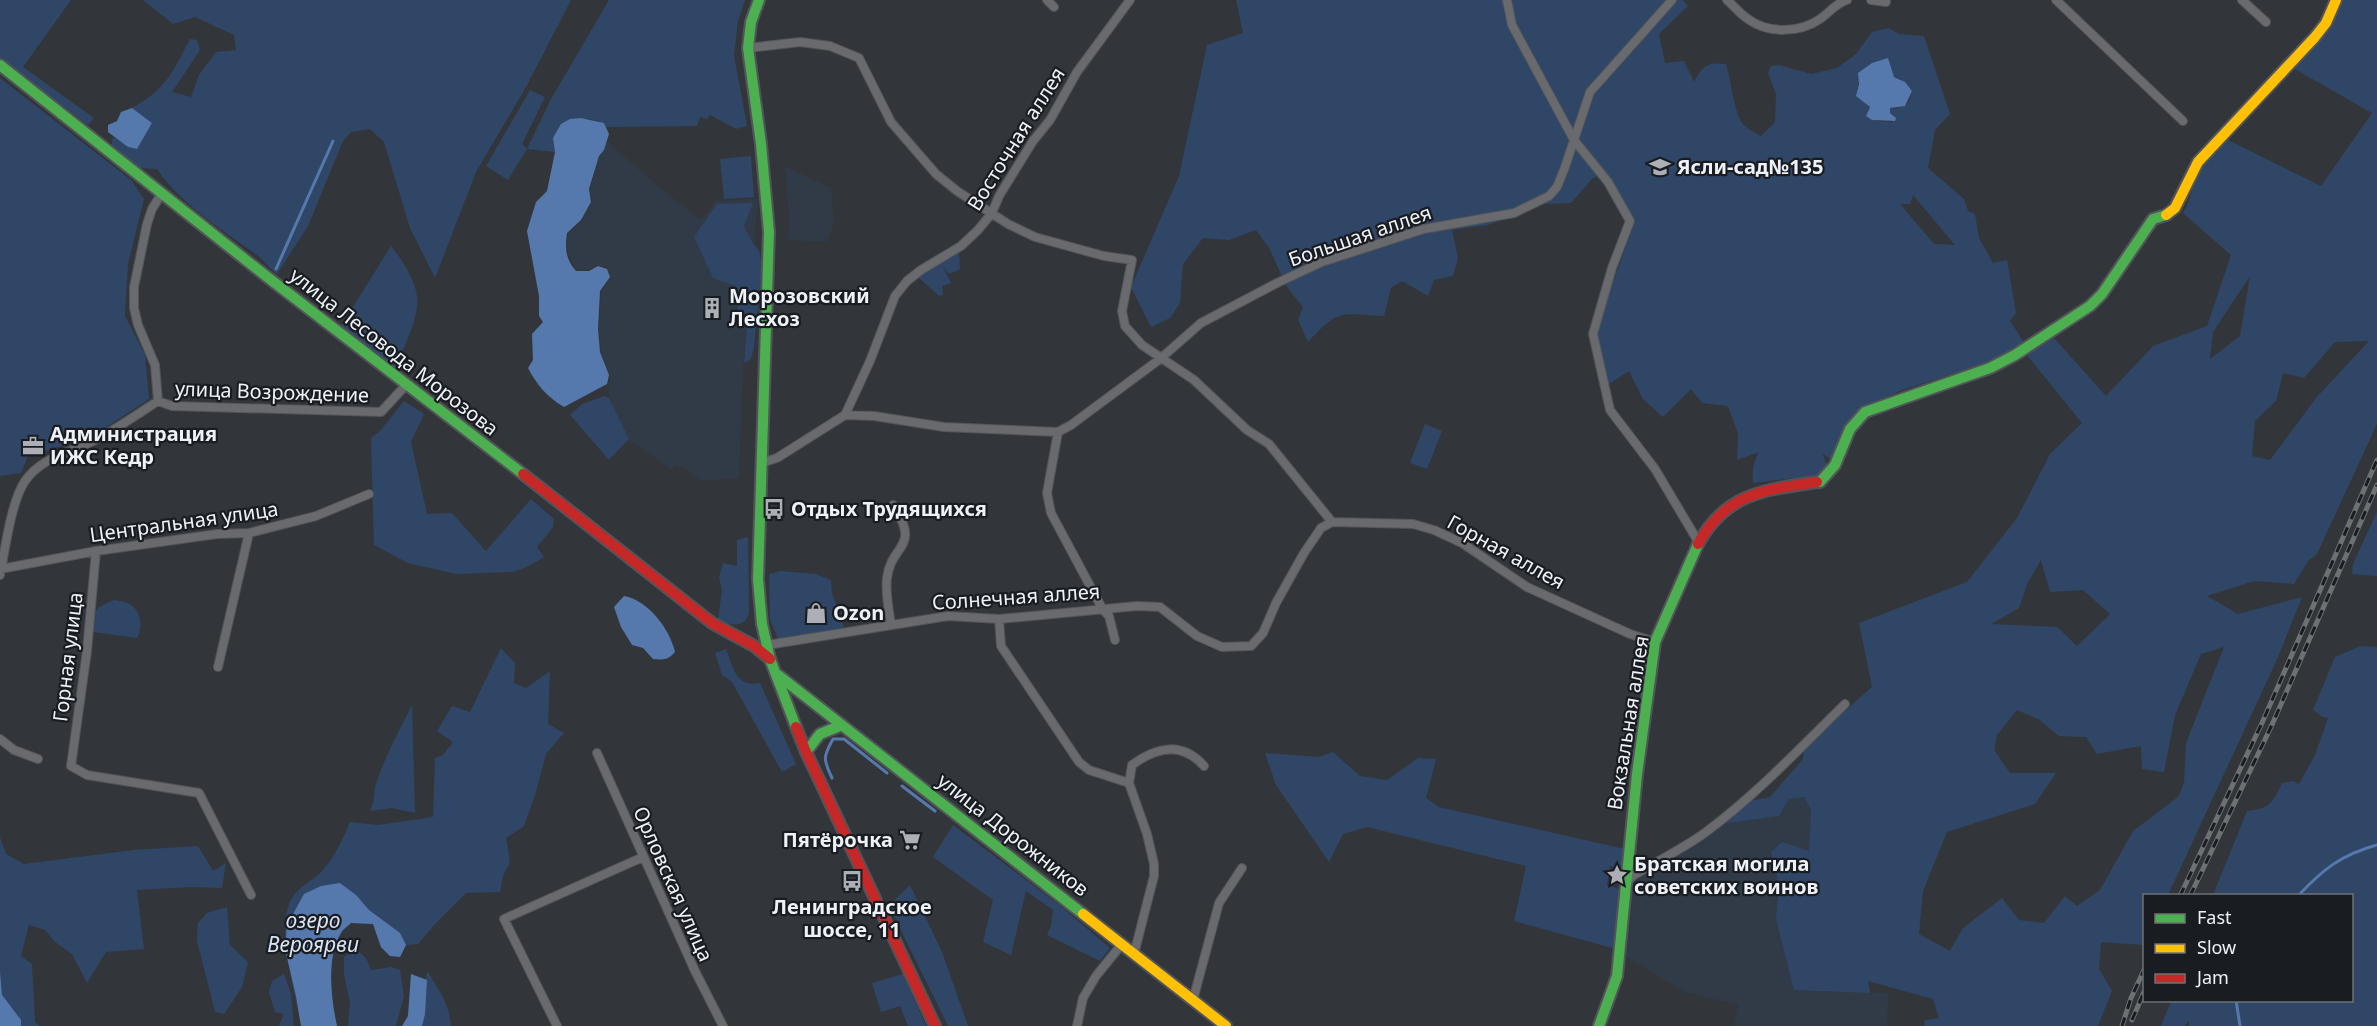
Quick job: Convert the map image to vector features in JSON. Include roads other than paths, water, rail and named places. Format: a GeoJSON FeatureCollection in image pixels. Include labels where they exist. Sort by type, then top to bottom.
{"type":"FeatureCollection","features":[{"type":"Feature","properties":{"kind":"street"},"geometry":{"type":"LineString","coordinates":[[759,0],[751,22],[748,48],[770,232],[758,579],[762,624],[770,659],[806,752],[935,1026]]}},
{"type":"Feature","properties":{"kind":"street"},"geometry":{"type":"LineString","coordinates":[[1047,0],[1054,7]]}},
{"type":"Feature","properties":{"kind":"street","name":"Восточная аллея"},"geometry":{"type":"LineString","coordinates":[[845,415],[870,361],[895,296],[914,276],[961,246],[978,231],[992,213],[999,196],[1033,141],[1050,120],[1077,72],[1130,0]]}},
{"type":"Feature","properties":{"kind":"street"},"geometry":{"type":"LineString","coordinates":[[1507,0],[1512,25],[1574,140],[1608,182],[1630,221],[1612,268],[1593,334],[1610,410],[1655,469],[1699,543]]}},
{"type":"Feature","properties":{"kind":"street","name":"Большая аллея"},"geometry":{"type":"LineString","coordinates":[[1058,432],[1071,426],[1160,359],[1201,323],[1277,283],[1322,262],[1424,229],[1514,213],[1549,196],[1557,187],[1585,103],[1596,83],[1672,0]]}},
{"type":"Feature","properties":{"kind":"street"},"geometry":{"type":"LineString","coordinates":[[1727,0],[1749,21],[1782,31],[1802,28],[1847,0]]}},
{"type":"Feature","properties":{"kind":"street"},"geometry":{"type":"LineString","coordinates":[[1871,0],[1886,2]]}},
{"type":"Feature","properties":{"kind":"street"},"geometry":{"type":"LineString","coordinates":[[2056,0],[2183,121]]}},
{"type":"Feature","properties":{"kind":"street"},"geometry":{"type":"LineString","coordinates":[[2242,0],[2266,22]]}},
{"type":"Feature","properties":{"kind":"street","name":"Вокзальная аллея"},"geometry":{"type":"LineString","coordinates":[[1599,1026],[1617,976],[1636,774],[1654,642],[1708,528],[1724,510],[1743,498],[1768,489],[1820,482],[1835,465],[1850,429],[1865,412],[1990,368],[2021,352],[2090,306],[2102,294],[2153,219],[2169,214],[2175,208],[2198,162],[2326,23],[2336,0]]}},
{"type":"Feature","properties":{"kind":"street"},"geometry":{"type":"LineString","coordinates":[[748,48],[800,42],[830,46],[859,58],[891,122],[918,155],[957,192],[1008,224],[1035,237],[1104,256],[1132,260],[1122,311],[1125,326],[1142,345],[1194,380],[1247,430],[1269,444],[1332,522]]}},
{"type":"Feature","properties":{"kind":"street","name":"улица Лесовода Морозова"},"geometry":{"type":"LineString","coordinates":[[0,65],[406,386],[588,524],[712,623],[734,634],[770,659]]}},
{"type":"Feature","properties":{"kind":"street"},"geometry":{"type":"LineString","coordinates":[[158,401],[155,365],[138,325],[134,308],[134,287],[147,224],[152,209],[162,193]]}},
{"type":"Feature","properties":{"kind":"street","name":"улица Возрождение"},"geometry":{"type":"LineString","coordinates":[[0,571],[16,497],[34,469],[49,459],[91,442],[158,401],[172,406],[381,412],[406,386]]}},
{"type":"Feature","properties":{"kind":"street"},"geometry":{"type":"LineString","coordinates":[[761,463],[777,458],[845,415],[874,416],[944,427],[1058,432],[1047,493],[1051,513],[1102,610],[1109,616],[1116,640]]}},
{"type":"Feature","properties":{"kind":"street","name":"Центральная улица"},"geometry":{"type":"LineString","coordinates":[[0,571],[96,551],[217,534],[249,533],[316,516],[369,494]]}},
{"type":"Feature","properties":{"kind":"street"},"geometry":{"type":"LineString","coordinates":[[891,625],[886,580],[890,566],[905,543],[904,522],[893,505]]}},
{"type":"Feature","properties":{"kind":"street","name":"Солнечная аллея"},"geometry":{"type":"LineString","coordinates":[[767,645],[948,616],[999,619],[1102,610],[1117,606],[1160,607],[1197,636],[1222,647],[1251,646],[1263,633],[1276,603],[1304,553],[1321,528],[1332,522]]}},
{"type":"Feature","properties":{"kind":"street","name":"Горная аллея"},"geometry":{"type":"LineString","coordinates":[[1332,522],[1413,524],[1434,530],[1462,543],[1527,587],[1630,634],[1654,642]]}},
{"type":"Feature","properties":{"kind":"street"},"geometry":{"type":"LineString","coordinates":[[218,667],[249,533]]}},
{"type":"Feature","properties":{"kind":"street","name":"Горная улица"},"geometry":{"type":"LineString","coordinates":[[96,551],[87,651],[71,766],[87,775],[199,793],[251,895]]}},
{"type":"Feature","properties":{"kind":"street"},"geometry":{"type":"LineString","coordinates":[[999,619],[1001,646],[1079,762],[1089,770],[1129,783]]}},
{"type":"Feature","properties":{"kind":"street"},"geometry":{"type":"LineString","coordinates":[[734,634],[746,637],[754,634],[762,624]]}},
{"type":"Feature","properties":{"kind":"street","name":"улица Дорожников"},"geometry":{"type":"LineString","coordinates":[[776,673],[1226,1026]]}},
{"type":"Feature","properties":{"kind":"street"},"geometry":{"type":"LineString","coordinates":[[1625,883],[1634,874],[1704,833],[1726,816],[1757,790],[1845,704]]}},
{"type":"Feature","properties":{"kind":"street"},"geometry":{"type":"LineString","coordinates":[[806,752],[811,741],[819,733],[842,725]]}},
{"type":"Feature","properties":{"kind":"street"},"geometry":{"type":"LineString","coordinates":[[0,739],[14,750],[38,759]]}},
{"type":"Feature","properties":{"kind":"street"},"geometry":{"type":"LineString","coordinates":[[1134,954],[1154,876],[1154,864],[1147,834],[1129,783],[1132,765],[1146,754],[1164,748],[1187,753],[1204,766]]}},
{"type":"Feature","properties":{"kind":"street","name":"Орловская улица"},"geometry":{"type":"LineString","coordinates":[[597,753],[694,971],[723,1026]]}},
{"type":"Feature","properties":{"kind":"street"},"geometry":{"type":"LineString","coordinates":[[557,1026],[504,919],[643,857]]}},
{"type":"Feature","properties":{"kind":"street"},"geometry":{"type":"LineString","coordinates":[[1193,1000],[1219,903],[1242,868]]}},
{"type":"Feature","properties":{"kind":"street"},"geometry":{"type":"LineString","coordinates":[[1077,1026],[1083,998],[1096,976],[1122,944]]}},
{"type":"Feature","properties":{"kind":"water"},"geometry":{"type":"Polygon","coordinates":[[[1888,58],[1894,77],[1905,82],[1912,91],[1905,106],[1890,108],[1890,113],[1896,118],[1895,121],[1872,120],[1866,116],[1870,107],[1856,96],[1859,84],[1858,73],[1872,63],[1888,58]]]}},
{"type":"Feature","properties":{"kind":"water"},"geometry":{"type":"Polygon","coordinates":[[[132,108],[152,123],[137,149],[128,147],[108,132],[108,125],[117,121],[121,112],[132,108]]]}},
{"type":"Feature","properties":{"kind":"water"},"geometry":{"type":"Polygon","coordinates":[[[581,118],[604,123],[609,134],[604,150],[599,156],[589,189],[591,202],[581,220],[567,233],[566,248],[570,262],[576,271],[589,271],[598,266],[607,269],[610,277],[600,291],[598,329],[600,352],[609,375],[607,384],[564,407],[543,390],[528,368],[533,360],[532,334],[543,322],[539,316],[539,296],[527,231],[536,202],[547,191],[555,152],[553,138],[561,124],[570,119],[581,118]]]}},
{"type":"Feature","properties":{"kind":"water"},"geometry":{"type":"Polygon","coordinates":[[[624,596],[641,603],[657,617],[668,634],[675,652],[670,657],[653,659],[643,648],[632,645],[621,627],[614,607],[624,596]]]}},
{"type":"Feature","properties":{"kind":"water","name":"озеро Вероярви"},"geometry":{"type":"Polygon","coordinates":[[[340,883],[356,895],[369,910],[400,933],[406,945],[400,957],[390,956],[381,947],[373,924],[351,923],[342,932],[333,954],[331,978],[337,1026],[301,1026],[285,949],[287,925],[304,894],[321,886],[340,883]]]}},
{"type":"Feature","properties":{"kind":"water"},"geometry":{"type":"Polygon","coordinates":[[[0,972],[2,995],[21,1020],[21,1026],[0,1026],[0,972]]]}},
{"type":"Feature","properties":{"kind":"water","name":"озеро Вероярви"},"geometry":{"type":"Polygon","coordinates":[[[411,974],[427,980],[422,1026],[402,1026],[408,1016],[411,974]]]}},
{"type":"Feature","properties":{"kind":"waterway"},"geometry":{"type":"LineString","coordinates":[[276,269],[333,141]]}},
{"type":"Feature","properties":{"kind":"waterway"},"geometry":{"type":"LineString","coordinates":[[832,778],[825,758],[833,739],[844,739],[887,773]]}},
{"type":"Feature","properties":{"kind":"waterway"},"geometry":{"type":"LineString","coordinates":[[902,786],[935,811]]}},
{"type":"Feature","properties":{"kind":"waterway"},"geometry":{"type":"LineString","coordinates":[[2300,894],[2333,864],[2353,853],[2377,845]]}},
{"type":"Feature","properties":{"kind":"waterway"},"geometry":{"type":"LineString","coordinates":[[2236,1002],[2240,1026]]}},
{"type":"Feature","properties":{"kind":"railway"},"geometry":{"type":"LineString","coordinates":[[2181,894],[2262,723],[2377,460]]}},
{"type":"Feature","properties":{"kind":"railway"},"geometry":{"type":"LineString","coordinates":[[2191,894],[2271,727],[2377,485]]}},
{"type":"Feature","properties":{"kind":"railway"},"geometry":{"type":"LineString","coordinates":[[2122,1026],[2143,972]]}},
{"type":"Feature","properties":{"kind":"railway"},"geometry":{"type":"LineString","coordinates":[[2132,1020],[2143,994]]}},
{"type":"Feature","properties":{"kind":"place","name":"Ясли-сад№135"},"geometry":{"type":"Point","coordinates":[1660,167]}},
{"type":"Feature","properties":{"kind":"place","name":"Морозовский Лесхоз"},"geometry":{"type":"Point","coordinates":[712,308]}},
{"type":"Feature","properties":{"kind":"place","name":"Администрация ИЖС Кедр"},"geometry":{"type":"Point","coordinates":[33,446]}},
{"type":"Feature","properties":{"kind":"place","name":"Отдых Трудящихся"},"geometry":{"type":"Point","coordinates":[774,509]}},
{"type":"Feature","properties":{"kind":"place","name":"Ozon"},"geometry":{"type":"Point","coordinates":[816,613]}},
{"type":"Feature","properties":{"kind":"place","name":"Пятёрочка"},"geometry":{"type":"Point","coordinates":[910,840]}},
{"type":"Feature","properties":{"kind":"place","name":"Братская могила советских воинов"},"geometry":{"type":"Point","coordinates":[1617,875]}},
{"type":"Feature","properties":{"kind":"place","name":"Ленинградское шоссе, 11"},"geometry":{"type":"Point","coordinates":[852,881]}}]}
